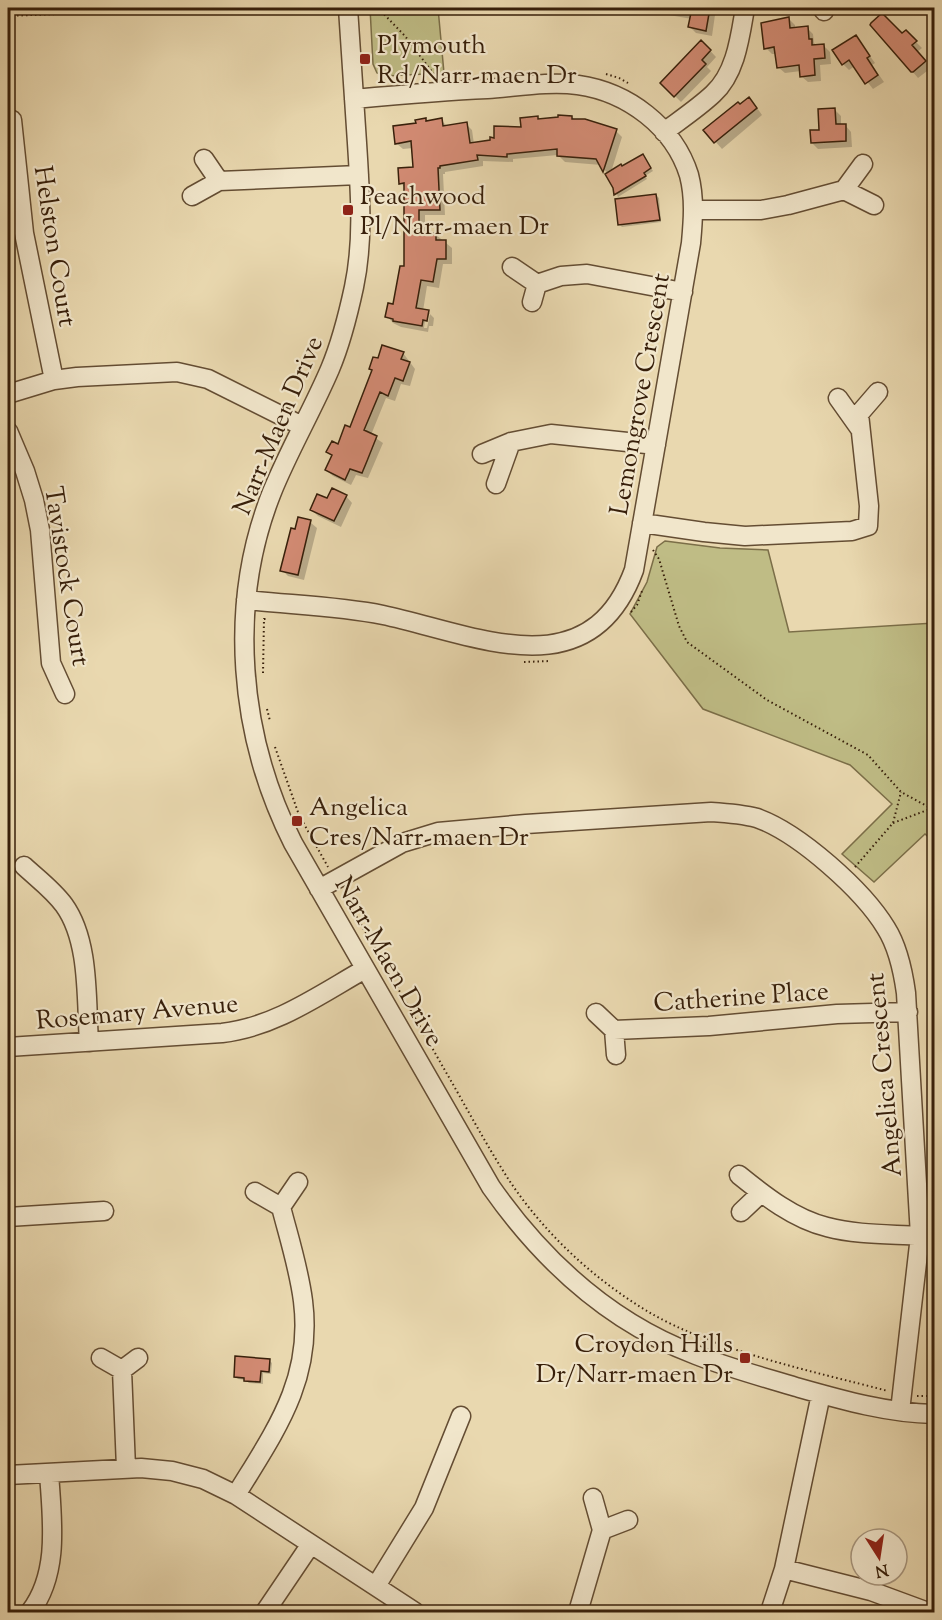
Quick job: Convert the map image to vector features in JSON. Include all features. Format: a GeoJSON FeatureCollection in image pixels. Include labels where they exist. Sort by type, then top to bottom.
{"type":"FeatureCollection","features":[{"type":"Feature","properties":{"kind":"street","name":"Narr-Maen Drive"},"geometry":{"type":"LineString","coordinates":[[348,8],[361,225],[355,284],[339,345],[286,458],[263,516],[246,600],[246,675],[249,708],[258,751],[284,826],[364,969],[492,1187],[523,1230],[560,1268],[618,1315],[676,1347],[745,1372],[860,1405],[901,1403],[934,1414]]}},
{"type":"Feature","properties":{"kind":"street"},"geometry":{"type":"LineString","coordinates":[[664,132],[714,93],[732,66],[745,8]]}},
{"type":"Feature","properties":{"kind":"street","name":"Lemongrove Crescent"},"geometry":{"type":"LineString","coordinates":[[246,600],[365,612],[491,642],[531,647],[555,644],[573,638],[591,628],[608,614],[622,597],[650,524],[656,445],[691,243],[694,210],[689,177],[680,152],[645,113],[619,96],[577,84],[354,99]]}},
{"type":"Feature","properties":{"kind":"street","name":"Helston Court"},"geometry":{"type":"LineString","coordinates":[[12,120],[24,233],[54,380]]}},
{"type":"Feature","properties":{"kind":"street"},"geometry":{"type":"LineString","coordinates":[[204,159],[219,181]]}},
{"type":"Feature","properties":{"kind":"street"},"geometry":{"type":"LineString","coordinates":[[694,210],[761,210],[844,190],[863,164]]}},
{"type":"Feature","properties":{"kind":"street"},"geometry":{"type":"LineString","coordinates":[[192,196],[219,181],[359,175]]}},
{"type":"Feature","properties":{"kind":"street"},"geometry":{"type":"LineString","coordinates":[[844,190],[874,205]]}},
{"type":"Feature","properties":{"kind":"street"},"geometry":{"type":"LineString","coordinates":[[512,267],[537,284]]}},
{"type":"Feature","properties":{"kind":"street"},"geometry":{"type":"LineString","coordinates":[[537,284],[561,276],[587,274],[683,292]]}},
{"type":"Feature","properties":{"kind":"street"},"geometry":{"type":"LineString","coordinates":[[532,302],[537,284]]}},
{"type":"Feature","properties":{"kind":"street"},"geometry":{"type":"LineString","coordinates":[[8,394],[54,380],[77,376],[146,372],[187,373],[208,379],[302,426]]}},
{"type":"Feature","properties":{"kind":"street"},"geometry":{"type":"LineString","coordinates":[[650,524],[745,536],[852,531],[868,526],[869,506],[859,414],[878,392]]}},
{"type":"Feature","properties":{"kind":"street"},"geometry":{"type":"LineString","coordinates":[[838,398],[860,429]]}},
{"type":"Feature","properties":{"kind":"street","name":"Tavistock Court"},"geometry":{"type":"LineString","coordinates":[[8,431],[25,471],[34,500],[40,530],[51,663],[65,694]]}},
{"type":"Feature","properties":{"kind":"street"},"geometry":{"type":"LineString","coordinates":[[482,454],[510,442],[551,434],[656,445]]}},
{"type":"Feature","properties":{"kind":"street"},"geometry":{"type":"LineString","coordinates":[[496,484],[510,442]]}},
{"type":"Feature","properties":{"kind":"street","name":"Angelica Crescent"},"geometry":{"type":"LineString","coordinates":[[319,889],[402,843],[438,832],[526,824],[711,812],[737,814],[757,818],[782,829],[809,849],[870,905],[887,929],[896,947],[904,975],[920,1236],[901,1403]]}},
{"type":"Feature","properties":{"kind":"street"},"geometry":{"type":"LineString","coordinates":[[24,866],[59,899],[74,924],[82,952],[89,1042]]}},
{"type":"Feature","properties":{"kind":"street","name":"Rosemary Avenue"},"geometry":{"type":"LineString","coordinates":[[8,1047],[222,1033],[251,1028],[276,1019],[364,969]]}},
{"type":"Feature","properties":{"kind":"street","name":"Catherine Place"},"geometry":{"type":"LineString","coordinates":[[614,1030],[709,1026],[837,1014],[908,1012]]}},
{"type":"Feature","properties":{"kind":"street"},"geometry":{"type":"LineString","coordinates":[[596,1013],[614,1030],[616,1055]]}},
{"type":"Feature","properties":{"kind":"street"},"geometry":{"type":"LineString","coordinates":[[739,1176],[761,1193],[802,1218],[826,1227],[854,1232],[920,1236]]}},
{"type":"Feature","properties":{"kind":"street"},"geometry":{"type":"LineString","coordinates":[[281,1207],[298,1182]]}},
{"type":"Feature","properties":{"kind":"street"},"geometry":{"type":"LineString","coordinates":[[236,1495],[288,1406],[295,1390],[303,1356],[305,1318],[303,1298],[281,1207],[255,1192]]}},
{"type":"Feature","properties":{"kind":"street"},"geometry":{"type":"LineString","coordinates":[[741,1212],[761,1193]]}},
{"type":"Feature","properties":{"kind":"street"},"geometry":{"type":"LineString","coordinates":[[8,1217],[104,1211]]}},
{"type":"Feature","properties":{"kind":"street"},"geometry":{"type":"LineString","coordinates":[[101,1358],[122,1370]]}},
{"type":"Feature","properties":{"kind":"street"},"geometry":{"type":"LineString","coordinates":[[122,1370],[138,1358]]}},
{"type":"Feature","properties":{"kind":"street"},"geometry":{"type":"LineString","coordinates":[[122,1370],[126,1468]]}},
{"type":"Feature","properties":{"kind":"street"},"geometry":{"type":"LineString","coordinates":[[770,1612],[784,1569],[821,1394]]}},
{"type":"Feature","properties":{"kind":"street"},"geometry":{"type":"LineString","coordinates":[[376,1586],[424,1508],[461,1416]]}},
{"type":"Feature","properties":{"kind":"street"},"geometry":{"type":"LineString","coordinates":[[8,1475],[126,1468],[155,1468],[188,1474],[218,1485],[236,1495],[415,1612]]}},
{"type":"Feature","properties":{"kind":"street"},"geometry":{"type":"LineString","coordinates":[[30,1612],[41,1594],[51,1558],[49,1473]]}},
{"type":"Feature","properties":{"kind":"street"},"geometry":{"type":"LineString","coordinates":[[578,1612],[602,1530],[593,1498]]}},
{"type":"Feature","properties":{"kind":"street"},"geometry":{"type":"LineString","coordinates":[[602,1530],[628,1520]]}},
{"type":"Feature","properties":{"kind":"street"},"geometry":{"type":"LineString","coordinates":[[266,1612],[311,1544]]}},
{"type":"Feature","properties":{"kind":"street"},"geometry":{"type":"LineString","coordinates":[[784,1569],[871,1591],[928,1612]]}},
{"type":"Feature","properties":{"kind":"path"},"geometry":{"type":"LineString","coordinates":[[8,16],[80,13],[103,8]]}},
{"type":"Feature","properties":{"kind":"path"},"geometry":{"type":"LineString","coordinates":[[378,8],[405,36],[447,91]]}},
{"type":"Feature","properties":{"kind":"path"},"geometry":{"type":"LineString","coordinates":[[8,30],[14,72],[10,98],[12,120]]}},
{"type":"Feature","properties":{"kind":"path"},"geometry":{"type":"LineString","coordinates":[[598,72],[628,83]]}},
{"type":"Feature","properties":{"kind":"path"},"geometry":{"type":"LineString","coordinates":[[650,524],[651,559]]}},
{"type":"Feature","properties":{"kind":"path"},"geometry":{"type":"LineString","coordinates":[[652,550],[659,559],[679,626],[687,642],[767,700],[868,755],[901,792],[933,809]]}},
{"type":"Feature","properties":{"kind":"path"},"geometry":{"type":"LineString","coordinates":[[630,612],[637,605],[644,587]]}},
{"type":"Feature","properties":{"kind":"path"},"geometry":{"type":"LineString","coordinates":[[263,675],[264,619],[273,618]]}},
{"type":"Feature","properties":{"kind":"path"},"geometry":{"type":"LineString","coordinates":[[520,662],[555,660]]}},
{"type":"Feature","properties":{"kind":"path"},"geometry":{"type":"LineString","coordinates":[[267,706],[271,726]]}},
{"type":"Feature","properties":{"kind":"path"},"geometry":{"type":"LineString","coordinates":[[275,746],[299,815],[508,1178],[546,1227],[569,1252],[592,1272],[647,1311],[686,1330],[901,1403],[934,1396]]}},
{"type":"Feature","properties":{"kind":"path"},"geometry":{"type":"LineString","coordinates":[[844,880],[893,823],[901,792]]}},
{"type":"Feature","properties":{"kind":"path"},"geometry":{"type":"LineString","coordinates":[[893,823],[933,809]]}},
{"type":"Feature","properties":{"kind":"shaded area"},"geometry":{"type":"Polygon","coordinates":[[[370,8],[438,8],[444,73],[386,76],[377,73],[373,64],[370,8]]]}},
{"type":"Feature","properties":{"kind":"shaded area"},"geometry":{"type":"Polygon","coordinates":[[[665,541],[720,548],[768,550],[789,632],[934,623],[934,842],[925,834],[874,882],[842,854],[892,804],[850,765],[703,709],[630,614],[647,582],[657,547],[665,541]]]}},
{"type":"Feature","properties":{"kind":"building"},"geometry":{"type":"Polygon","coordinates":[[[692,8],[710,8],[706,31],[688,27],[692,8]]]}},
{"type":"Feature","properties":{"kind":"building"},"geometry":{"type":"Polygon","coordinates":[[[882,13],[902,33],[906,30],[917,41],[912,45],[926,61],[913,72],[870,25],[882,13]]]}},
{"type":"Feature","properties":{"kind":"building"},"geometry":{"type":"Polygon","coordinates":[[[789,17],[790,28],[808,26],[812,45],[824,44],[825,58],[814,59],[815,75],[800,77],[799,65],[777,68],[774,47],[764,49],[761,23],[789,17]]]}},
{"type":"Feature","properties":{"kind":"building"},"geometry":{"type":"Polygon","coordinates":[[[856,35],[870,56],[867,58],[878,75],[865,84],[849,60],[842,65],[832,50],[856,35]]]}},
{"type":"Feature","properties":{"kind":"building"},"geometry":{"type":"Polygon","coordinates":[[[701,40],[711,50],[702,60],[706,64],[674,97],[660,83],[701,40]]]}},
{"type":"Feature","properties":{"kind":"building"},"geometry":{"type":"Polygon","coordinates":[[[749,97],[757,108],[714,143],[703,130],[738,102],[740,104],[749,97]]]}},
{"type":"Feature","properties":{"kind":"building"},"geometry":{"type":"Polygon","coordinates":[[[835,108],[836,124],[846,124],[846,141],[811,143],[810,130],[819,130],[818,109],[835,108]]]}},
{"type":"Feature","properties":{"kind":"building"},"geometry":{"type":"Polygon","coordinates":[[[558,115],[572,116],[572,119],[585,119],[617,129],[603,172],[596,159],[557,156],[557,149],[507,154],[507,157],[477,155],[478,160],[440,166],[438,168],[440,210],[419,210],[419,232],[436,233],[436,240],[446,240],[446,259],[437,259],[433,282],[421,280],[416,308],[429,310],[427,321],[423,320],[422,326],[393,321],[385,317],[388,303],[393,304],[400,266],[404,266],[404,183],[399,184],[398,168],[413,167],[411,141],[395,144],[393,126],[416,123],[415,120],[426,118],[426,121],[442,118],[443,126],[467,122],[470,143],[494,138],[494,126],[521,127],[520,118],[538,116],[538,119],[558,117],[558,115]]]}},
{"type":"Feature","properties":{"kind":"building"},"geometry":{"type":"Polygon","coordinates":[[[643,154],[651,168],[644,173],[646,176],[614,195],[613,188],[605,174],[643,154]]]}},
{"type":"Feature","properties":{"kind":"building"},"geometry":{"type":"Polygon","coordinates":[[[656,194],[660,220],[618,225],[615,199],[656,194]]]}},
{"type":"Feature","properties":{"kind":"building"},"geometry":{"type":"Polygon","coordinates":[[[382,345],[404,352],[401,359],[410,362],[403,381],[395,378],[388,396],[380,392],[364,430],[377,436],[362,473],[350,469],[345,480],[325,470],[332,455],[326,452],[332,441],[338,444],[345,425],[350,427],[372,370],[369,369],[373,357],[378,358],[382,345]]]}},
{"type":"Feature","properties":{"kind":"building"},"geometry":{"type":"Polygon","coordinates":[[[332,488],[347,495],[334,521],[310,510],[317,494],[327,498],[332,488]]]}},
{"type":"Feature","properties":{"kind":"building"},"geometry":{"type":"Polygon","coordinates":[[[298,517],[311,520],[298,575],[280,571],[291,528],[295,529],[298,517]]]}},
{"type":"Feature","properties":{"kind":"building"},"geometry":{"type":"Polygon","coordinates":[[[235,1356],[270,1359],[269,1372],[261,1371],[260,1382],[244,1381],[244,1378],[234,1377],[235,1356]]]}},
{"type":"Feature","properties":{"kind":"place","name":"Plymouth Rd/Narr-maen Dr"},"geometry":{"type":"Point","coordinates":[365,59]}},
{"type":"Feature","properties":{"kind":"place","name":"Peachwood Pl/Narr-maen Dr"},"geometry":{"type":"Point","coordinates":[348,210]}},
{"type":"Feature","properties":{"kind":"place","name":"Angelica Cres/Narr-maen Dr"},"geometry":{"type":"Point","coordinates":[297,821]}},
{"type":"Feature","properties":{"kind":"place","name":"Croydon Hills Dr/Narr-maen Dr"},"geometry":{"type":"Point","coordinates":[745,1358]}}]}
